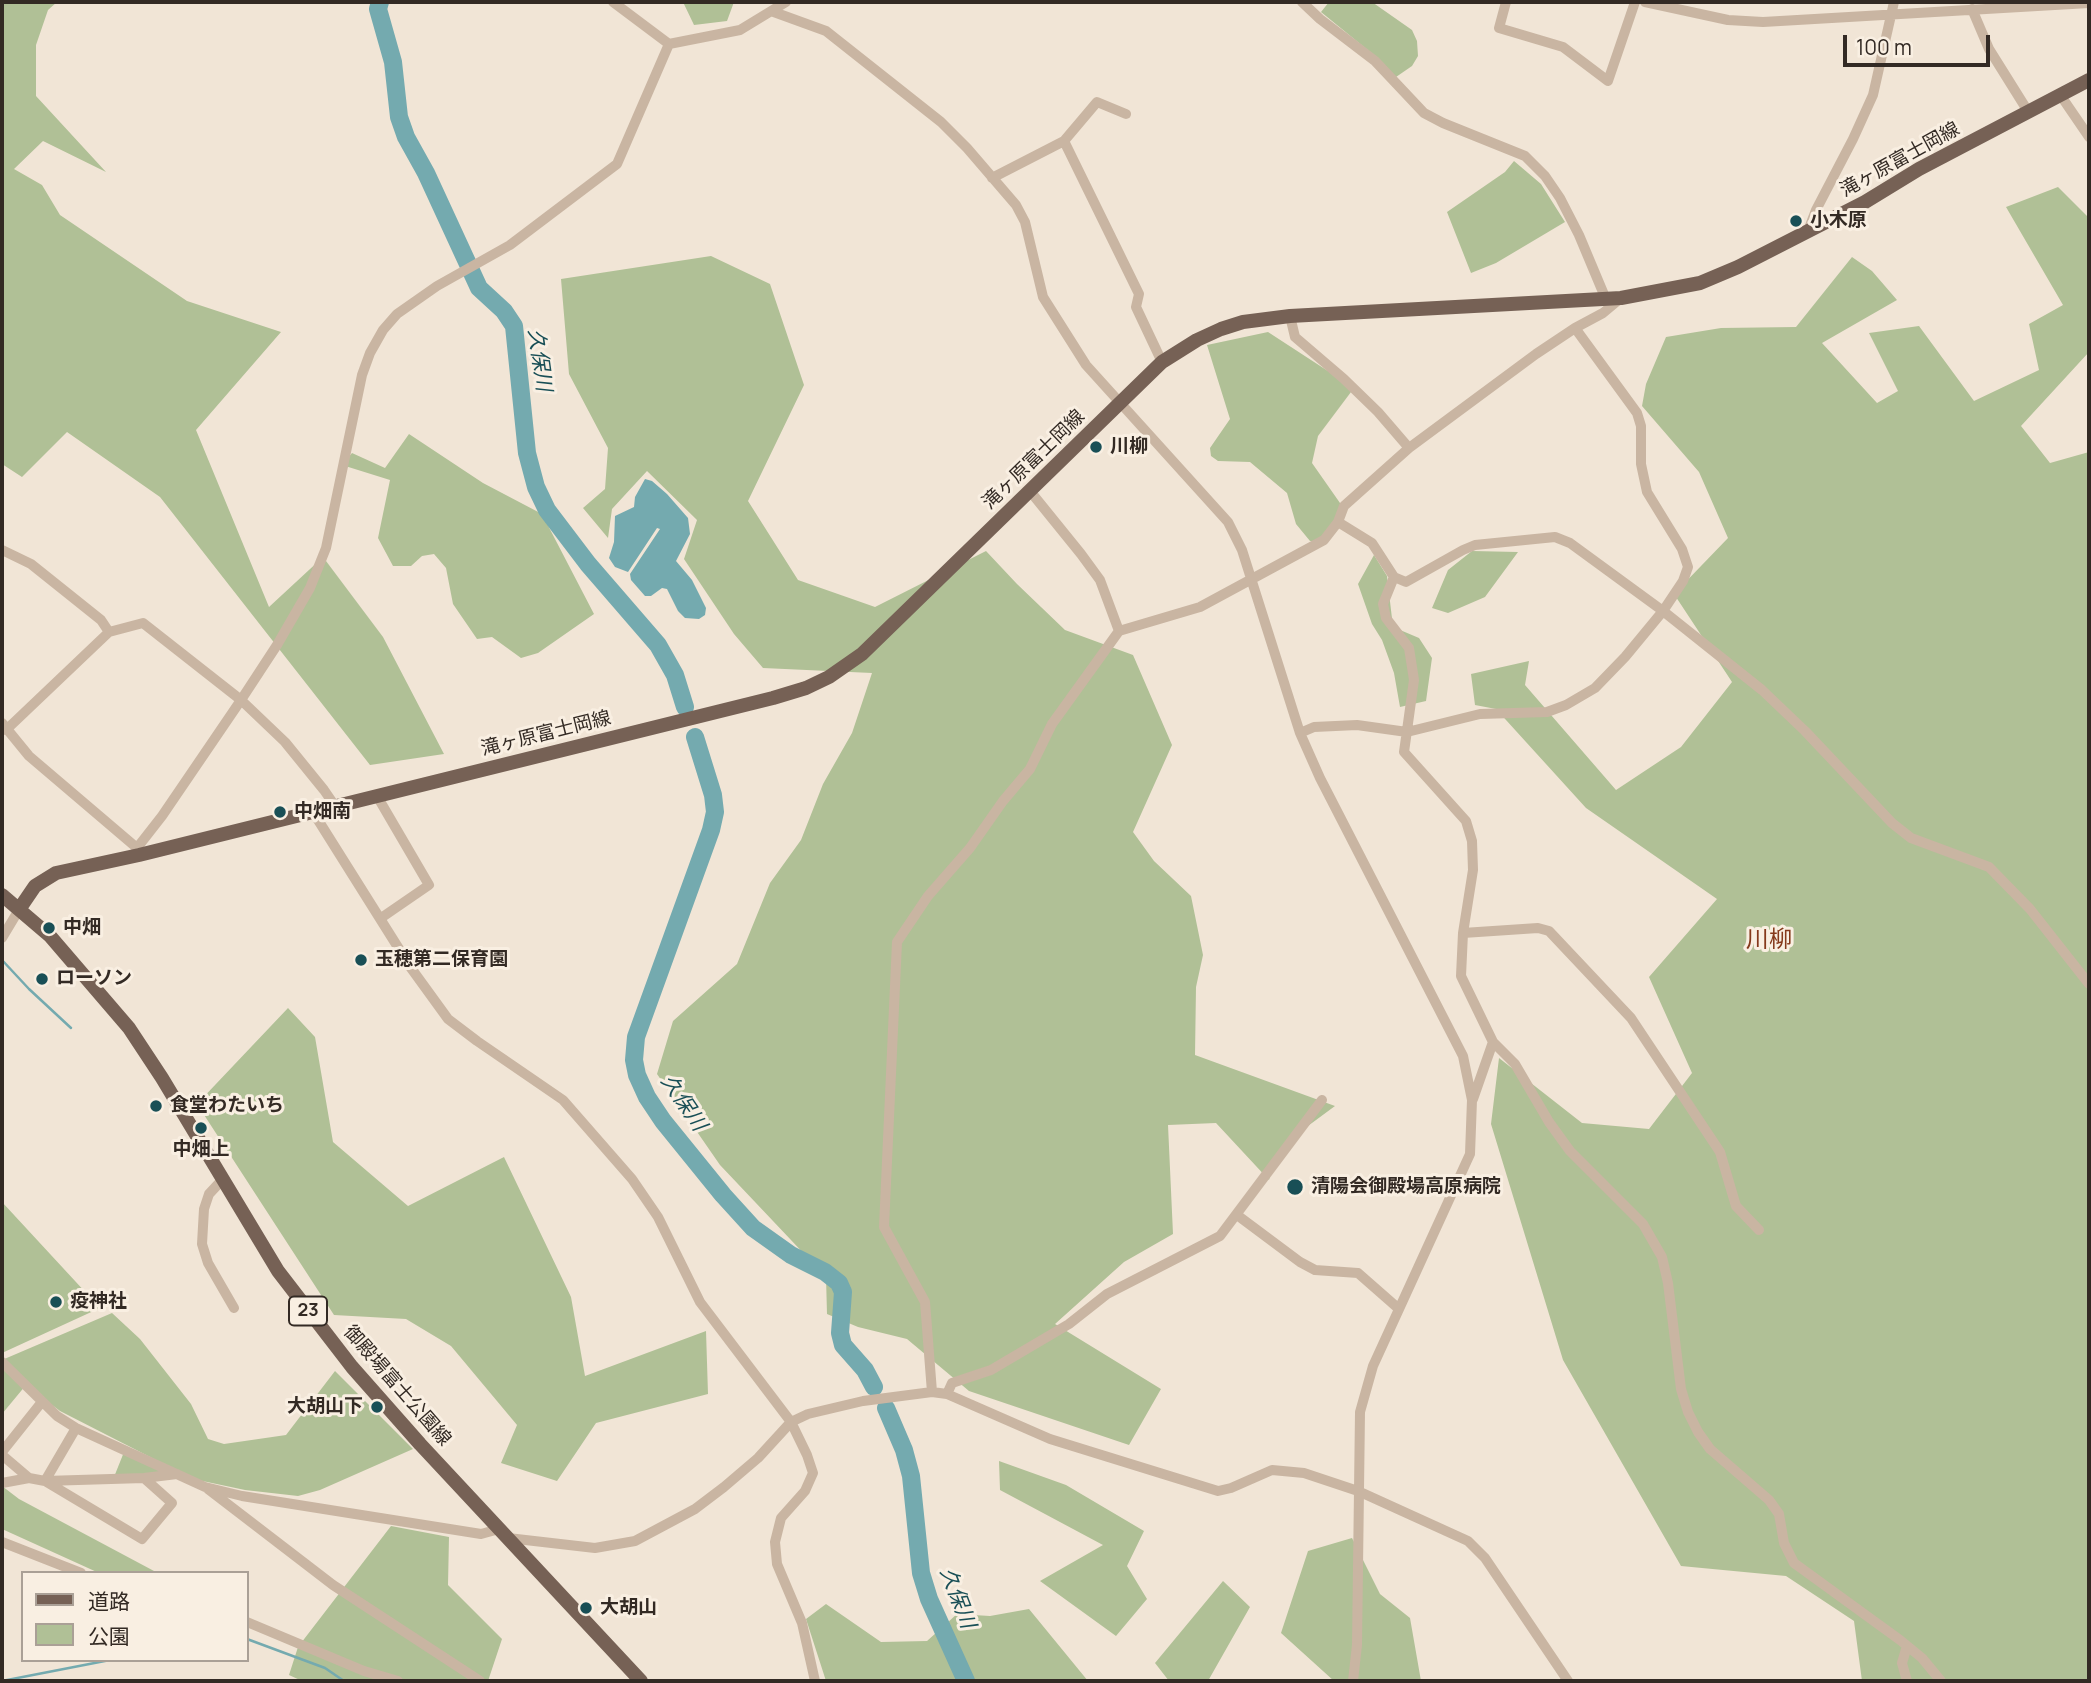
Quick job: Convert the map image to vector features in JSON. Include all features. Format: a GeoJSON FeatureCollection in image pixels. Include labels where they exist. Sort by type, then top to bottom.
{"type":"FeatureCollection","features":[{"type":"Feature","properties":{"kind":"main road","name":"滝ヶ原富士岡線"},"geometry":{"type":"LineString","coordinates":[[20,908],[35,886],[56,873],[773,698],[817,683],[863,654],[1163,362],[1197,340],[1221,329],[1243,322],[1290,316],[1621,298],[1700,282],[1738,267],[1865,202],[1919,169],[2089,80]]}},
{"type":"Feature","properties":{"kind":"main road","name":"御殿場富士公園線"},"geometry":{"type":"LineString","coordinates":[[2,895],[50,936],[129,1028],[278,1271],[375,1394],[641,1681]]}},
{"type":"Feature","properties":{"kind":"street"},"geometry":{"type":"LineString","coordinates":[[613,2],[669,44],[740,30],[786,2]]}},
{"type":"Feature","properties":{"kind":"street"},"geometry":{"type":"LineString","coordinates":[[1302,2],[1375,61],[1424,113],[1525,156],[1545,176],[1560,198],[1605,297]]}},
{"type":"Feature","properties":{"kind":"street"},"geometry":{"type":"LineString","coordinates":[[1506,2],[1499,28],[1563,47],[1608,81],[1635,2]]}},
{"type":"Feature","properties":{"kind":"street"},"geometry":{"type":"LineString","coordinates":[[1645,2],[1728,20],[1763,22],[1872,15],[1893,8],[1972,9],[2089,3]]}},
{"type":"Feature","properties":{"kind":"street"},"geometry":{"type":"LineString","coordinates":[[1868,2],[1872,15]]}},
{"type":"Feature","properties":{"kind":"street"},"geometry":{"type":"LineString","coordinates":[[1808,231],[1873,95],[1893,8]]}},
{"type":"Feature","properties":{"kind":"street"},"geometry":{"type":"LineString","coordinates":[[1972,9],[1989,48],[2029,113]]}},
{"type":"Feature","properties":{"kind":"street"},"geometry":{"type":"LineString","coordinates":[[771,11],[826,31],[941,122],[967,148],[1016,205],[1025,222],[1037,277],[1049,310],[1086,365],[1228,522],[1242,550],[1300,733],[1320,778],[1463,1056],[1472,1100],[1470,1154],[1373,1366],[1360,1412],[1357,1645],[1353,1681]]}},
{"type":"Feature","properties":{"kind":"street"},"geometry":{"type":"LineString","coordinates":[[335,807],[285,742],[241,700],[144,624],[109,632],[4,727],[29,756],[138,851],[241,700],[277,645],[310,588],[326,548],[356,400],[370,353],[383,330],[397,313],[460,272],[510,245],[617,164],[669,44]]}},
{"type":"Feature","properties":{"kind":"street"},"geometry":{"type":"LineString","coordinates":[[2061,96],[2089,137]]}},
{"type":"Feature","properties":{"kind":"street"},"geometry":{"type":"LineString","coordinates":[[992,178],[1064,141],[1097,102],[1126,114]]}},
{"type":"Feature","properties":{"kind":"street"},"geometry":{"type":"LineString","coordinates":[[1064,141],[1139,294],[1136,307],[1163,362]]}},
{"type":"Feature","properties":{"kind":"street"},"geometry":{"type":"LineString","coordinates":[[932,1392],[925,1302],[884,1227],[897,942],[928,896],[970,848],[1030,769],[1052,724],[1119,631],[1200,607],[1324,540],[1338,522],[1343,506],[1409,448],[1536,354],[1603,313],[1621,298]]}},
{"type":"Feature","properties":{"kind":"street"},"geometry":{"type":"LineString","coordinates":[[1290,316],[1295,337],[1362,396],[1409,448]]}},
{"type":"Feature","properties":{"kind":"street"},"geometry":{"type":"LineString","coordinates":[[1300,733],[1314,727],[1357,725],[1407,732],[1480,714],[1547,712],[1566,705],[1595,688],[1663,611],[1683,581],[1688,567],[1682,549],[1647,492],[1641,464],[1641,426],[1637,413],[1575,328]]}},
{"type":"Feature","properties":{"kind":"street"},"geometry":{"type":"LineString","coordinates":[[1030,491],[1100,580],[1119,631]]}},
{"type":"Feature","properties":{"kind":"street"},"geometry":{"type":"LineString","coordinates":[[1338,522],[1372,543],[1394,577],[1406,582],[1475,545],[1555,537],[1570,543],[1663,611],[1762,690],[1892,823],[1911,838],[1989,867],[2029,909],[2089,985]]}},
{"type":"Feature","properties":{"kind":"street"},"geometry":{"type":"LineString","coordinates":[[2,550],[31,564],[101,620],[109,632]]}},
{"type":"Feature","properties":{"kind":"street"},"geometry":{"type":"LineString","coordinates":[[1394,577],[1383,604],[1386,618],[1409,648],[1414,680],[1404,752],[1466,821],[1472,841],[1473,870],[1463,933],[1461,976],[1493,1042],[1515,1064],[1549,1122],[1570,1151],[1643,1224],[1662,1257],[1668,1283],[1681,1389],[1698,1432],[1710,1449],[1769,1500],[1779,1514],[1784,1543],[1794,1563],[1922,1658],[1941,1681]]}},
{"type":"Feature","properties":{"kind":"street"},"geometry":{"type":"LineString","coordinates":[[377,796],[429,885],[381,918]]}},
{"type":"Feature","properties":{"kind":"street"},"geometry":{"type":"LineString","coordinates":[[313,812],[411,968],[448,1018],[563,1100],[649,1201],[700,1302],[791,1422],[813,1473],[805,1491],[781,1518],[775,1542],[777,1564],[802,1623],[814,1681]]}},
{"type":"Feature","properties":{"kind":"street"},"geometry":{"type":"LineString","coordinates":[[2,938],[20,908]]}},
{"type":"Feature","properties":{"kind":"street"},"geometry":{"type":"LineString","coordinates":[[1463,933],[1538,928],[1549,930],[1631,1018],[1720,1152],[1736,1206],[1759,1230]]}},
{"type":"Feature","properties":{"kind":"street"},"geometry":{"type":"LineString","coordinates":[[1472,1100],[1493,1042]]}},
{"type":"Feature","properties":{"kind":"street"},"geometry":{"type":"LineString","coordinates":[[947,1394],[952,1383],[991,1370],[1069,1324],[1107,1294],[1220,1236],[1322,1100]]}},
{"type":"Feature","properties":{"kind":"street"},"geometry":{"type":"LineString","coordinates":[[222,1180],[209,1194],[204,1209],[202,1244],[208,1263],[234,1308]]}},
{"type":"Feature","properties":{"kind":"street"},"geometry":{"type":"LineString","coordinates":[[1237,1215],[1300,1262],[1315,1270],[1357,1273],[1399,1309]]}},
{"type":"Feature","properties":{"kind":"street"},"geometry":{"type":"LineString","coordinates":[[2,1362],[41,1403],[76,1428],[205,1487],[242,1496],[481,1534],[504,1534],[595,1548],[635,1541],[695,1509],[766,1450],[791,1422],[808,1414],[863,1401],[932,1392],[947,1394],[1050,1438],[1217,1491],[1231,1488],[1272,1470],[1304,1473],[1358,1491],[1468,1541],[1485,1558],[1568,1681]]}},
{"type":"Feature","properties":{"kind":"street"},"geometry":{"type":"LineString","coordinates":[[29,1478],[2,1454],[41,1403]]}},
{"type":"Feature","properties":{"kind":"street"},"geometry":{"type":"LineString","coordinates":[[45,1481],[76,1428]]}},
{"type":"Feature","properties":{"kind":"street"},"geometry":{"type":"LineString","coordinates":[[2,1483],[29,1478],[45,1481],[144,1478],[177,1474]]}},
{"type":"Feature","properties":{"kind":"street"},"geometry":{"type":"LineString","coordinates":[[45,1481],[142,1539],[172,1503],[144,1478]]}},
{"type":"Feature","properties":{"kind":"street"},"geometry":{"type":"LineString","coordinates":[[205,1487],[333,1585],[480,1681]]}},
{"type":"Feature","properties":{"kind":"street"},"geometry":{"type":"LineString","coordinates":[[2,1542],[76,1571]]}},
{"type":"Feature","properties":{"kind":"street"},"geometry":{"type":"LineString","coordinates":[[248,1622],[364,1671],[398,1681]]}},
{"type":"Feature","properties":{"kind":"street"},"geometry":{"type":"LineString","coordinates":[[1907,1646],[1902,1663],[1907,1681]]}},
{"type":"Feature","properties":{"kind":"green space"},"geometry":{"type":"Polygon","coordinates":[[[2,2],[57,2],[48,10],[36,45],[36,96],[106,172],[43,141],[14,169],[42,185],[60,215],[187,301],[281,332],[196,430],[269,607],[323,557],[383,637],[444,754],[370,765],[160,497],[67,432],[22,477],[2,464],[2,2]]]}},
{"type":"Feature","properties":{"kind":"green space"},"geometry":{"type":"Polygon","coordinates":[[[683,2],[734,2],[727,21],[694,25],[683,2]]]}},
{"type":"Feature","properties":{"kind":"green space"},"geometry":{"type":"Polygon","coordinates":[[[1329,2],[1372,2],[1412,30],[1417,41],[1418,56],[1412,66],[1396,77],[1375,56],[1321,12],[1329,2]]]}},
{"type":"Feature","properties":{"kind":"green space"},"geometry":{"type":"Polygon","coordinates":[[[1514,161],[1541,184],[1565,222],[1496,263],[1471,273],[1447,212],[1505,172],[1514,161]]]}},
{"type":"Feature","properties":{"kind":"green space"},"geometry":{"type":"Polygon","coordinates":[[[2058,187],[2089,218],[2089,352],[2021,426],[2050,463],[2089,452],[2089,1681],[1862,1681],[1854,1621],[1786,1576],[1681,1566],[1563,1360],[1491,1124],[1499,1058],[1582,1123],[1649,1129],[1692,1073],[1649,977],[1717,899],[1586,808],[1496,709],[1475,705],[1471,674],[1529,661],[1525,685],[1616,790],[1681,747],[1732,682],[1674,594],[1728,538],[1699,472],[1642,406],[1646,384],[1666,337],[1721,328],[1796,327],[1852,257],[1872,271],[1897,300],[1822,343],[1877,403],[1898,391],[1869,333],[1919,326],[1974,401],[2039,370],[2029,324],[2063,305],[2006,207],[2058,187]]]}},
{"type":"Feature","properties":{"kind":"green space"},"geometry":{"type":"Polygon","coordinates":[[[711,256],[770,284],[804,385],[748,501],[798,580],[875,607],[986,551],[1065,630],[1133,655],[1172,745],[1133,832],[1154,861],[1191,896],[1203,955],[1196,987],[1195,1055],[1335,1106],[1293,1137],[1273,1165],[1269,1180],[1216,1123],[1168,1125],[1173,1234],[1124,1262],[1055,1324],[1161,1389],[1129,1445],[969,1391],[907,1339],[858,1327],[827,1314],[826,1277],[720,1165],[657,1074],[673,1021],[737,964],[770,883],[801,840],[823,784],[852,733],[872,673],[763,668],[734,634],[684,559],[697,520],[647,471],[612,509],[608,538],[583,508],[605,489],[608,448],[569,374],[561,279],[711,256]]]}},
{"type":"Feature","properties":{"kind":"green space"},"geometry":{"type":"Polygon","coordinates":[[[1268,332],[1354,388],[1318,436],[1312,463],[1342,510],[1321,542],[1310,541],[1296,524],[1287,493],[1250,462],[1218,461],[1211,456],[1210,448],[1230,419],[1207,345],[1268,332]]]}},
{"type":"Feature","properties":{"kind":"green space"},"geometry":{"type":"Polygon","coordinates":[[[409,434],[483,483],[542,514],[594,614],[538,653],[521,658],[492,637],[477,639],[453,604],[446,568],[434,554],[422,556],[411,566],[393,566],[378,538],[390,480],[342,465],[352,453],[385,468],[409,434]]]}},
{"type":"Feature","properties":{"kind":"green space"},"geometry":{"type":"Polygon","coordinates":[[[1472,551],[1518,552],[1485,597],[1448,613],[1432,608],[1448,570],[1472,551]]]}},
{"type":"Feature","properties":{"kind":"green space"},"geometry":{"type":"Polygon","coordinates":[[[1374,555],[1387,576],[1393,627],[1419,638],[1432,658],[1426,701],[1400,707],[1394,673],[1358,584],[1374,555]]]}},
{"type":"Feature","properties":{"kind":"green space"},"geometry":{"type":"Polygon","coordinates":[[[288,1008],[315,1037],[333,1142],[408,1206],[504,1157],[571,1297],[585,1376],[706,1331],[708,1394],[596,1423],[557,1481],[501,1463],[517,1425],[451,1346],[406,1319],[334,1315],[197,1104],[288,1008]]]}},
{"type":"Feature","properties":{"kind":"green space"},"geometry":{"type":"Polygon","coordinates":[[[2,1202],[100,1308],[2,1353],[2,1202]]]}},
{"type":"Feature","properties":{"kind":"green space"},"geometry":{"type":"Polygon","coordinates":[[[112,1313],[140,1339],[191,1404],[208,1439],[224,1444],[286,1435],[335,1371],[413,1449],[320,1490],[298,1496],[245,1490],[193,1479],[60,1411],[26,1385],[2,1414],[2,1360],[112,1313]]]}},
{"type":"Feature","properties":{"kind":"green space"},"geometry":{"type":"Polygon","coordinates":[[[124,1452],[170,1473],[114,1477],[124,1452]]]}},
{"type":"Feature","properties":{"kind":"green space"},"geometry":{"type":"Polygon","coordinates":[[[999,1461],[1066,1485],[1144,1531],[1127,1566],[1147,1599],[1116,1636],[1040,1581],[1103,1545],[1000,1490],[999,1461]]]}},
{"type":"Feature","properties":{"kind":"green space"},"geometry":{"type":"Polygon","coordinates":[[[2,1486],[19,1499],[154,1571],[95,1571],[2,1529],[2,1486]]]}},
{"type":"Feature","properties":{"kind":"green space"},"geometry":{"type":"Polygon","coordinates":[[[391,1526],[449,1537],[448,1585],[502,1639],[488,1681],[302,1681],[289,1675],[298,1647],[391,1526]]]}},
{"type":"Feature","properties":{"kind":"green space"},"geometry":{"type":"Polygon","coordinates":[[[1352,1538],[1380,1594],[1410,1618],[1421,1681],[1334,1681],[1281,1633],[1308,1551],[1352,1538]]]}},
{"type":"Feature","properties":{"kind":"green space"},"geometry":{"type":"Polygon","coordinates":[[[1223,1581],[1250,1607],[1208,1681],[1169,1681],[1155,1663],[1223,1581]]]}},
{"type":"Feature","properties":{"kind":"green space"},"geometry":{"type":"Polygon","coordinates":[[[826,1604],[881,1642],[927,1641],[957,1614],[990,1616],[1029,1609],[1088,1681],[826,1681],[806,1619],[826,1604]]]}},
{"type":"Feature","properties":{"kind":"water"},"geometry":{"type":"Polygon","coordinates":[[[645,479],[652,481],[667,494],[688,518],[690,534],[676,561],[692,580],[706,608],[705,615],[699,619],[685,618],[678,611],[667,589],[662,588],[651,596],[645,596],[631,580],[630,574],[660,529],[657,528],[628,572],[615,567],[609,558],[614,542],[615,516],[634,507],[635,497],[645,479]]]}},
{"type":"Feature","properties":{"kind":"waterway","name":"久保川"},"geometry":{"type":"LineString","coordinates":[[380,2],[378,9],[393,62],[399,117],[406,137],[426,173],[479,288],[504,311],[514,326],[527,453],[536,487],[547,510],[588,564],[658,645],[675,675],[685,707]]}},
{"type":"Feature","properties":{"kind":"waterway","name":"久保川"},"geometry":{"type":"LineString","coordinates":[[695,737],[713,795],[715,812],[711,830],[636,1037],[634,1060],[637,1075],[647,1097],[663,1121],[753,1228],[791,1255],[825,1272],[839,1283],[843,1292],[840,1333],[843,1345],[865,1370],[874,1387]]}},
{"type":"Feature","properties":{"kind":"waterway"},"geometry":{"type":"LineString","coordinates":[[2,960],[71,1028]]}},
{"type":"Feature","properties":{"kind":"waterway","name":"久保川"},"geometry":{"type":"LineString","coordinates":[[886,1408],[904,1450],[911,1476],[921,1573],[929,1599],[966,1681]]}},
{"type":"Feature","properties":{"kind":"waterway"},"geometry":{"type":"LineString","coordinates":[[248,1639],[325,1668],[344,1681]]}},
{"type":"Feature","properties":{"kind":"waterway"},"geometry":{"type":"LineString","coordinates":[[2,1681],[100,1662]]}},
{"type":"Feature","properties":{"kind":"place","name":"小木原"},"geometry":{"type":"Point","coordinates":[1796,221]}},
{"type":"Feature","properties":{"kind":"place","name":"川柳"},"geometry":{"type":"Point","coordinates":[1096,447]}},
{"type":"Feature","properties":{"kind":"place","name":"中畑南"},"geometry":{"type":"Point","coordinates":[280,812]}},
{"type":"Feature","properties":{"kind":"place","name":"中畑"},"geometry":{"type":"Point","coordinates":[49,928]}},
{"type":"Feature","properties":{"kind":"place","name":"玉穂第二保育園"},"geometry":{"type":"Point","coordinates":[361,960]}},
{"type":"Feature","properties":{"kind":"place","name":"ローソン"},"geometry":{"type":"Point","coordinates":[42,979]}},
{"type":"Feature","properties":{"kind":"place","name":"食堂わたいち"},"geometry":{"type":"Point","coordinates":[156,1106]}},
{"type":"Feature","properties":{"kind":"place","name":"中畑上"},"geometry":{"type":"Point","coordinates":[201,1128]}},
{"type":"Feature","properties":{"kind":"place","name":"清陽会御殿場高原病院"},"geometry":{"type":"Point","coordinates":[1295,1187]}},
{"type":"Feature","properties":{"kind":"place","name":"疫神社"},"geometry":{"type":"Point","coordinates":[56,1302]}},
{"type":"Feature","properties":{"kind":"place","name":"大胡山下"},"geometry":{"type":"Point","coordinates":[377,1407]}},
{"type":"Feature","properties":{"kind":"place","name":"大胡山"},"geometry":{"type":"Point","coordinates":[586,1608]}},
{"type":"Feature","properties":{"kind":"district","name":"川柳"},"geometry":{"type":"Point","coordinates":[1769,941]}}]}
